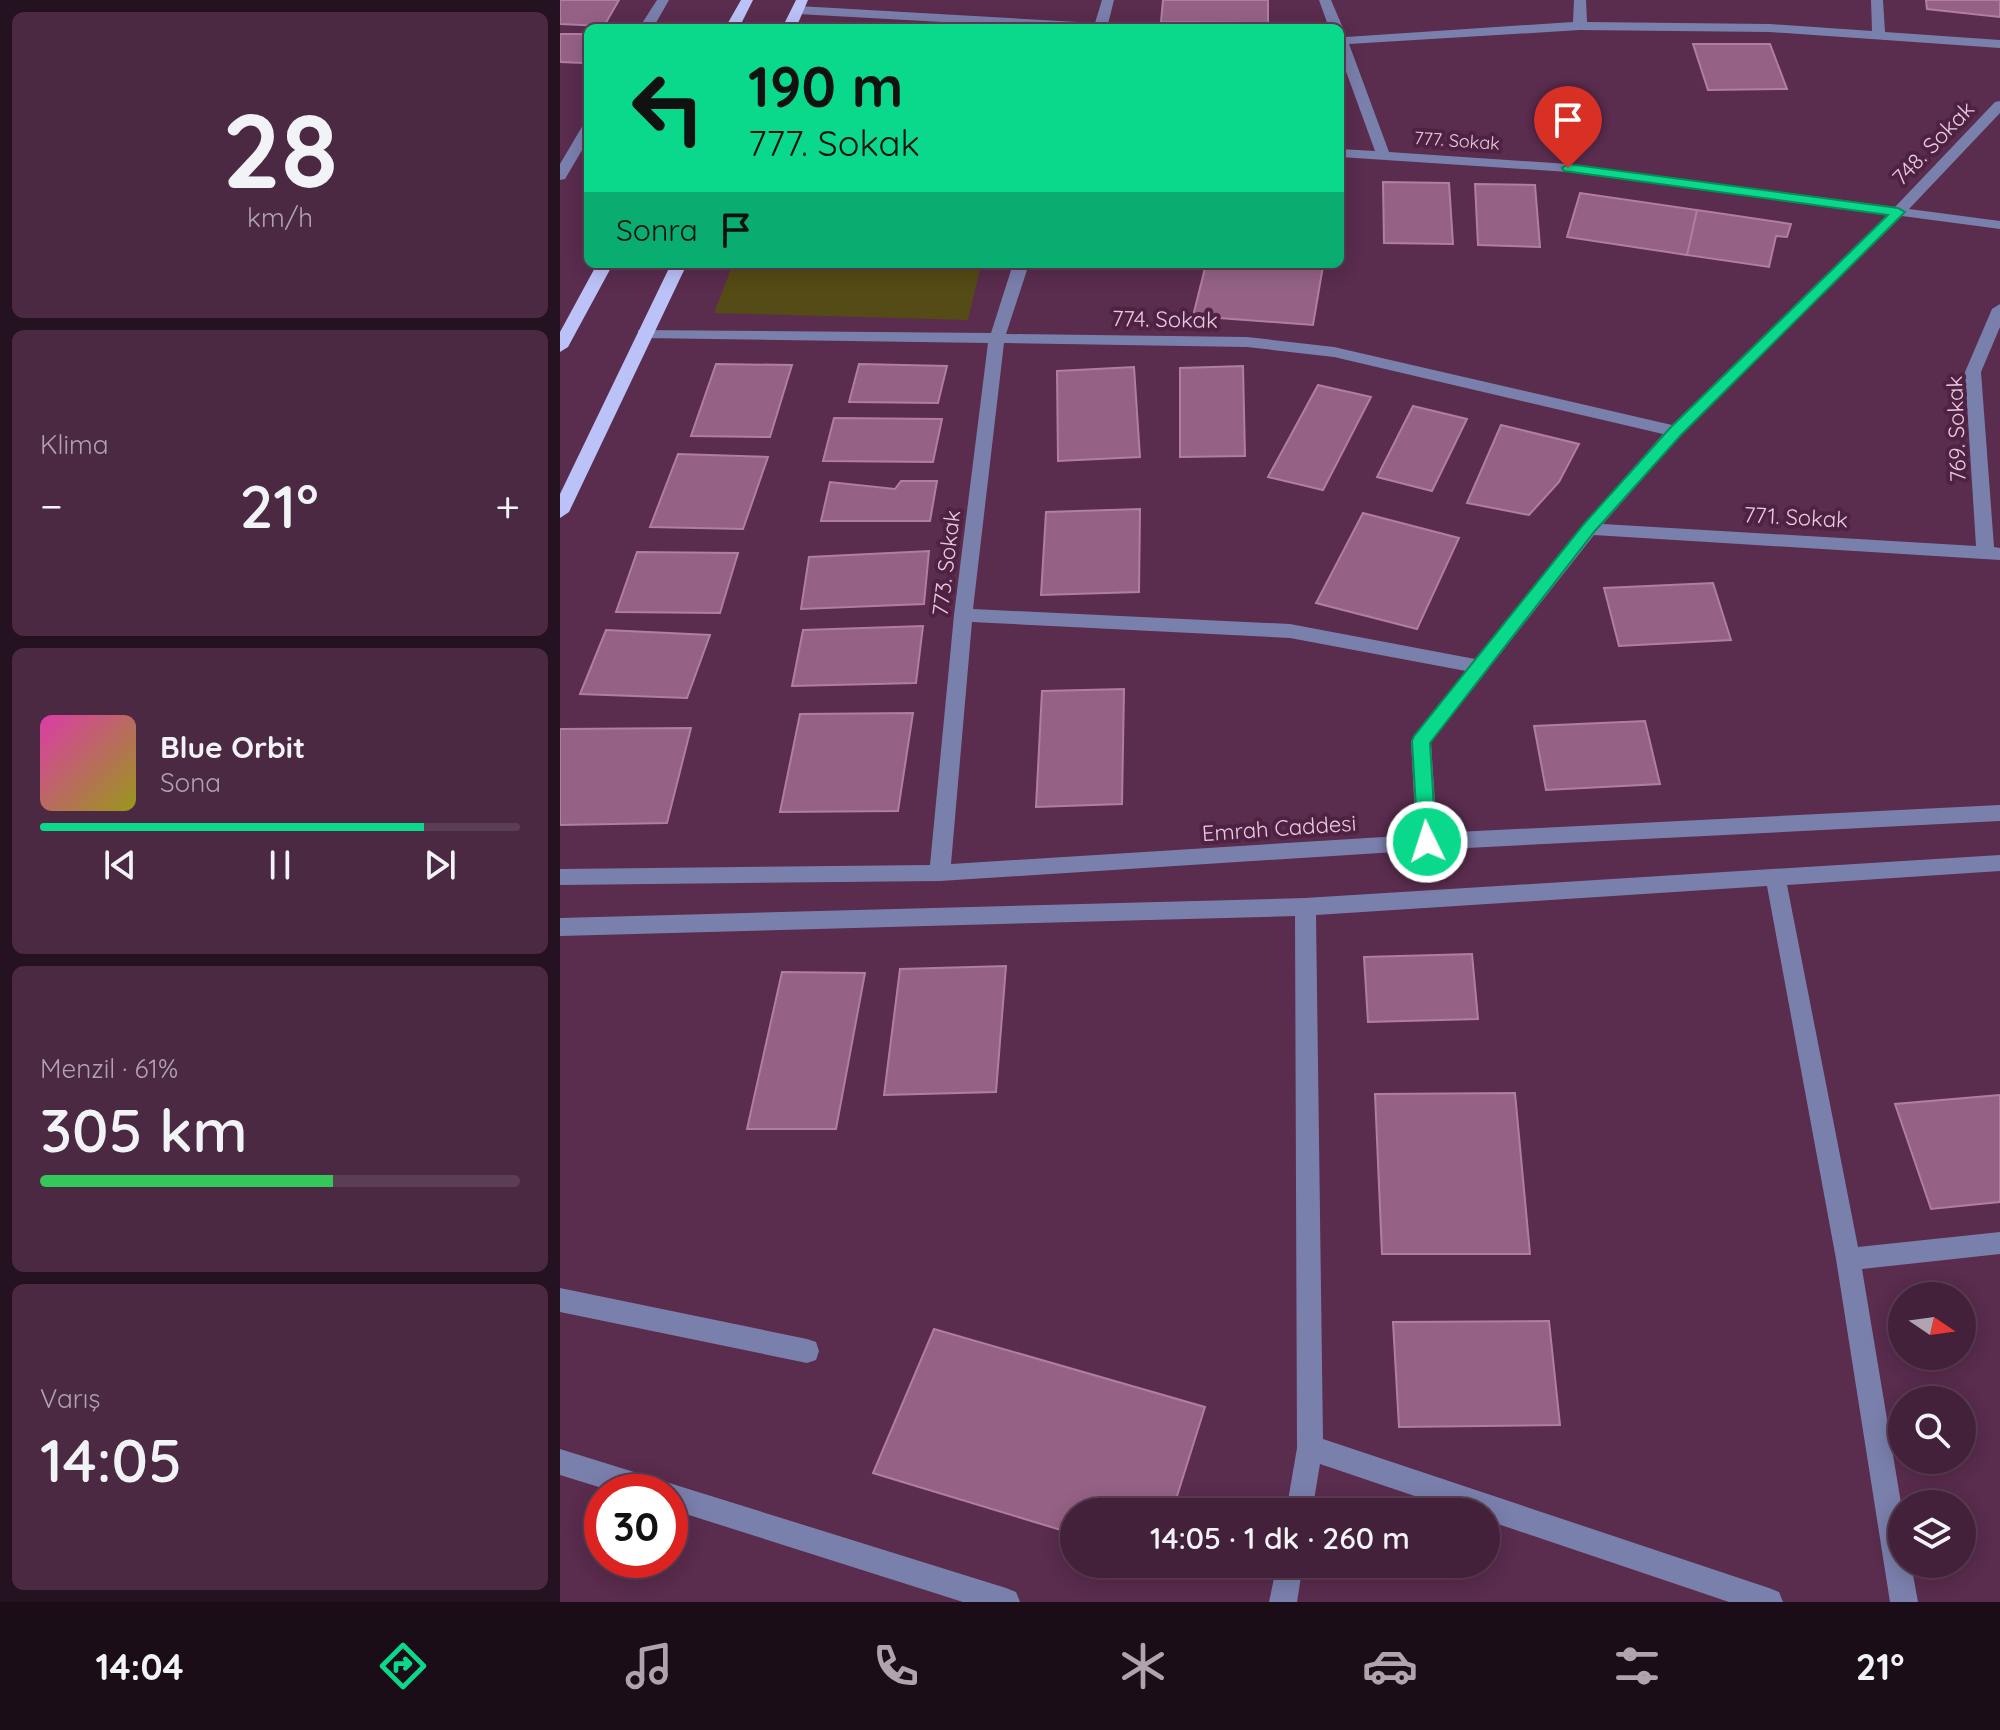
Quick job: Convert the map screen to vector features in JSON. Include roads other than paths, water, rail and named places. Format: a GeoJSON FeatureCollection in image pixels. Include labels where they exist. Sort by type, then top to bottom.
{"type":"FeatureCollection","features":[{"type":"Feature","properties":{"kind":"main road"},"geometry":{"type":"LineString","coordinates":[[734,24],[747,0]]}},
{"type":"Feature","properties":{"kind":"main road"},"geometry":{"type":"LineString","coordinates":[[791,24],[800,5]]}},
{"type":"Feature","properties":{"kind":"main road"},"geometry":{"type":"LineString","coordinates":[[560,347],[603,268]]}},
{"type":"Feature","properties":{"kind":"main road"},"geometry":{"type":"LineString","coordinates":[[560,512],[677,268]]}},
{"type":"Feature","properties":{"kind":"street"},"geometry":{"type":"LineString","coordinates":[[648,24],[663,0]]}},
{"type":"Feature","properties":{"kind":"street"},"geometry":{"type":"LineString","coordinates":[[1101,24],[1108,0]]}},
{"type":"Feature","properties":{"kind":"street"},"geometry":{"type":"LineString","coordinates":[[1325,0],[1335,24]]}},
{"type":"Feature","properties":{"kind":"street"},"geometry":{"type":"LineString","coordinates":[[1580,0],[1580,26]]}},
{"type":"Feature","properties":{"kind":"street"},"geometry":{"type":"LineString","coordinates":[[1877,0],[1879,35]]}},
{"type":"Feature","properties":{"kind":"street"},"geometry":{"type":"LineString","coordinates":[[800,5],[1048,24]]}},
{"type":"Feature","properties":{"kind":"street"},"geometry":{"type":"LineString","coordinates":[[1344,35],[1580,26],[1769,28],[2000,44]]}},
{"type":"Feature","properties":{"kind":"street"},"geometry":{"type":"LineString","coordinates":[[1344,49],[1383,154]]}},
{"type":"Feature","properties":{"kind":"street","name":"748. Sokak"},"geometry":{"type":"LineString","coordinates":[[1427,842],[1421,741],[1589,529],[1675,431],[1898,212],[2000,105]]}},
{"type":"Feature","properties":{"kind":"street"},"geometry":{"type":"LineString","coordinates":[[560,176],[584,135]]}},
{"type":"Feature","properties":{"kind":"street","name":"777. Sokak"},"geometry":{"type":"LineString","coordinates":[[1344,153],[1568,168],[2000,225]]}},
{"type":"Feature","properties":{"kind":"street","name":"773. Sokak"},"geometry":{"type":"LineString","coordinates":[[940,873],[963,615],[997,338],[1020,268]]}},
{"type":"Feature","properties":{"kind":"street","name":"769. Sokak"},"geometry":{"type":"LineString","coordinates":[[1992,553],[1973,372],[2000,309]]}},
{"type":"Feature","properties":{"kind":"street","name":"774. Sokak"},"geometry":{"type":"LineString","coordinates":[[644,333],[1247,342],[1334,352],[1675,431]]}},
{"type":"Feature","properties":{"kind":"street","name":"771. Sokak"},"geometry":{"type":"LineString","coordinates":[[1589,529],[1992,553]]}},
{"type":"Feature","properties":{"kind":"street"},"geometry":{"type":"LineString","coordinates":[[963,615],[1290,631],[1479,667]]}},
{"type":"Feature","properties":{"kind":"street","name":"Emrah Caddesi"},"geometry":{"type":"LineString","coordinates":[[560,877],[940,873],[1427,842],[2000,813]]}},
{"type":"Feature","properties":{"kind":"street"},"geometry":{"type":"LineString","coordinates":[[560,927],[1305,907],[2000,863]]}},
{"type":"Feature","properties":{"kind":"street"},"geometry":{"type":"LineString","coordinates":[[1775,875],[1848,1259],[1904,1602]]}},
{"type":"Feature","properties":{"kind":"street"},"geometry":{"type":"LineString","coordinates":[[1301,1498],[1310,1448],[1305,907]]}},
{"type":"Feature","properties":{"kind":"street"},"geometry":{"type":"LineString","coordinates":[[1848,1259],[2000,1243]]}},
{"type":"Feature","properties":{"kind":"street"},"geometry":{"type":"LineString","coordinates":[[560,1300],[807,1351]]}},
{"type":"Feature","properties":{"kind":"street"},"geometry":{"type":"LineString","coordinates":[[1310,1448],[1769,1602]]}},
{"type":"Feature","properties":{"kind":"street"},"geometry":{"type":"LineString","coordinates":[[560,1462],[599,1474]]}},
{"type":"Feature","properties":{"kind":"street"},"geometry":{"type":"LineString","coordinates":[[688,1502],[1006,1602]]}},
{"type":"Feature","properties":{"kind":"street"},"geometry":{"type":"LineString","coordinates":[[1283,1602],[1287,1578]]}}]}
